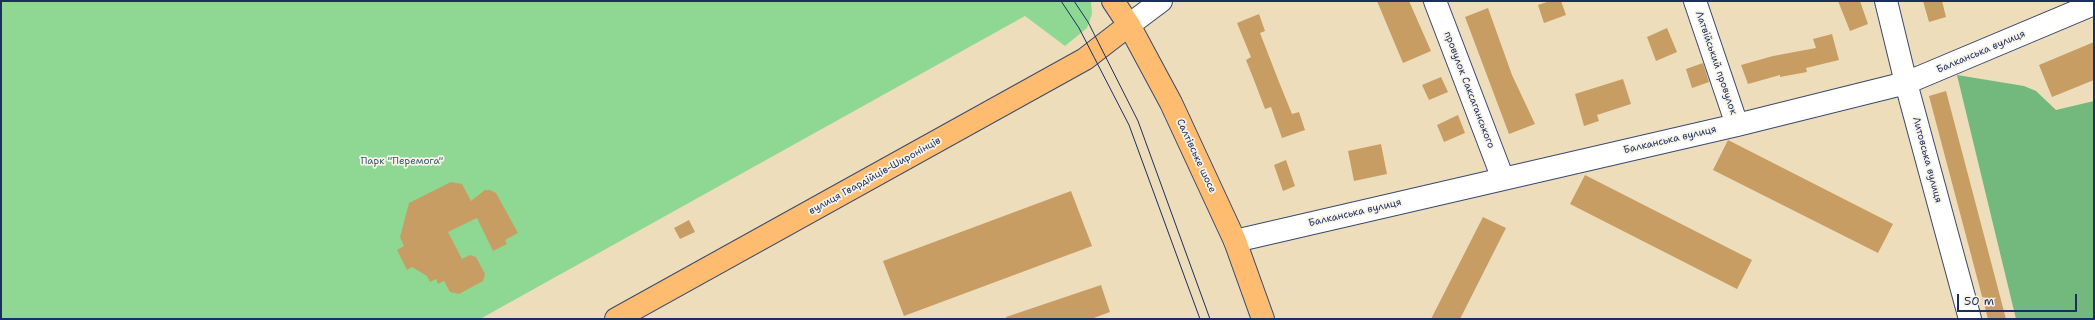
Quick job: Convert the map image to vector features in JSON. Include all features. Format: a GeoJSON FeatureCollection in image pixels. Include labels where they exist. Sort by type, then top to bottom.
{"type":"FeatureCollection","features":[{"type":"Feature","properties":{"kind":"main road","name":"Салтівське шосе"},"geometry":{"type":"LineString","coordinates":[[1113,1],[1129,25],[1171,103],[1235,241],[1263,319]]}},
{"type":"Feature","properties":{"kind":"main road","name":"вулиця Гвардійців-Широнінців"},"geometry":{"type":"LineString","coordinates":[[616,319],[1086,59],[1129,25]]}},
{"type":"Feature","properties":{"kind":"street"},"geometry":{"type":"LineString","coordinates":[[1129,25],[1160,1]]}},
{"type":"Feature","properties":{"kind":"street","name":"провулок Саксаганського"},"geometry":{"type":"LineString","coordinates":[[1435,1],[1503,179]]}},
{"type":"Feature","properties":{"kind":"street","name":"Латвійський провулок"},"geometry":{"type":"LineString","coordinates":[[1694,1],[1737,125]]}},
{"type":"Feature","properties":{"kind":"street","name":"Литовська вулиця"},"geometry":{"type":"LineString","coordinates":[[1886,1],[1906,83],[1970,319]]}},
{"type":"Feature","properties":{"kind":"street","name":"Балканська вулиця"},"geometry":{"type":"LineString","coordinates":[[1235,241],[1737,125],[1906,83],[2094,4]]}},
{"type":"Feature","properties":{"kind":"green space","name":"Парк \"Перемога\""},"geometry":{"type":"Polygon","coordinates":[[[1,1],[1091,1],[1092,14],[1087,28],[1065,46],[1025,16],[480,319],[1,319],[1,1]]]}},
{"type":"Feature","properties":{"kind":"green space"},"geometry":{"type":"Polygon","coordinates":[[[1957,75],[2024,86],[2036,91],[2056,110],[2094,101],[2094,319],[2016,319],[1957,75]]]}},
{"type":"Feature","properties":{"kind":"building"},"geometry":{"type":"Polygon","coordinates":[[[1377,1],[1409,1],[1431,51],[1403,63],[1377,1]]]}},
{"type":"Feature","properties":{"kind":"building"},"geometry":{"type":"Polygon","coordinates":[[[1550,1],[1561,1],[1566,15],[1544,23],[1538,5],[1550,1]]]}},
{"type":"Feature","properties":{"kind":"building"},"geometry":{"type":"Polygon","coordinates":[[[1838,1],[1860,1],[1868,24],[1850,31],[1838,1]]]}},
{"type":"Feature","properties":{"kind":"building"},"geometry":{"type":"Polygon","coordinates":[[[1923,1],[1942,1],[1946,17],[1929,22],[1923,1]]]}},
{"type":"Feature","properties":{"kind":"building"},"geometry":{"type":"Polygon","coordinates":[[[1488,8],[1512,75],[1535,124],[1509,134],[1465,17],[1488,8]]]}},
{"type":"Feature","properties":{"kind":"building"},"geometry":{"type":"Polygon","coordinates":[[[1259,14],[1265,31],[1260,33],[1279,82],[1292,114],[1299,112],[1305,130],[1282,138],[1271,107],[1265,109],[1246,60],[1251,57],[1237,23],[1259,14]]]}},
{"type":"Feature","properties":{"kind":"building"},"geometry":{"type":"Polygon","coordinates":[[[1667,28],[1677,52],[1656,61],[1647,37],[1667,28]]]}},
{"type":"Feature","properties":{"kind":"building"},"geometry":{"type":"Polygon","coordinates":[[[1832,34],[1839,60],[1806,68],[1807,72],[1780,77],[1780,75],[1748,84],[1741,65],[1773,56],[1816,48],[1813,39],[1832,34]]]}},
{"type":"Feature","properties":{"kind":"building"},"geometry":{"type":"Polygon","coordinates":[[[2094,42],[2094,80],[2052,97],[2039,65],[2094,42]]]}},
{"type":"Feature","properties":{"kind":"building"},"geometry":{"type":"Polygon","coordinates":[[[1703,63],[1709,82],[1692,88],[1686,69],[1703,63]]]}},
{"type":"Feature","properties":{"kind":"building"},"geometry":{"type":"Polygon","coordinates":[[[1441,77],[1448,92],[1429,100],[1422,85],[1441,77]]]}},
{"type":"Feature","properties":{"kind":"building"},"geometry":{"type":"Polygon","coordinates":[[[1623,79],[1631,104],[1597,115],[1599,121],[1584,126],[1575,94],[1623,79]]]}},
{"type":"Feature","properties":{"kind":"building"},"geometry":{"type":"Polygon","coordinates":[[[1946,91],[2006,319],[1988,319],[1929,96],[1946,91]]]}},
{"type":"Feature","properties":{"kind":"building"},"geometry":{"type":"Polygon","coordinates":[[[1458,115],[1465,133],[1444,142],[1437,125],[1458,115]]]}},
{"type":"Feature","properties":{"kind":"building"},"geometry":{"type":"Polygon","coordinates":[[[1728,140],[1893,224],[1878,253],[1713,170],[1728,140]]]}},
{"type":"Feature","properties":{"kind":"building"},"geometry":{"type":"Polygon","coordinates":[[[1381,144],[1387,174],[1354,181],[1348,151],[1381,144]]]}},
{"type":"Feature","properties":{"kind":"building"},"geometry":{"type":"Polygon","coordinates":[[[1286,160],[1295,186],[1283,191],[1274,165],[1286,160]]]}},
{"type":"Feature","properties":{"kind":"building"},"geometry":{"type":"Polygon","coordinates":[[[1585,175],[1752,260],[1737,289],[1570,204],[1585,175]]]}},
{"type":"Feature","properties":{"kind":"building"},"geometry":{"type":"Polygon","coordinates":[[[451,182],[462,184],[471,201],[485,190],[490,190],[496,193],[518,233],[505,240],[507,244],[493,251],[477,218],[448,232],[462,259],[470,255],[476,257],[485,274],[483,281],[459,294],[450,292],[444,281],[438,284],[436,279],[430,282],[427,276],[412,267],[407,270],[397,250],[404,246],[400,237],[409,203],[451,182]]]}},
{"type":"Feature","properties":{"kind":"building"},"geometry":{"type":"Polygon","coordinates":[[[1071,191],[1092,246],[904,316],[883,261],[1071,191]]]}},
{"type":"Feature","properties":{"kind":"building"},"geometry":{"type":"Polygon","coordinates":[[[1483,217],[1506,228],[1460,319],[1431,319],[1483,217]]]}},
{"type":"Feature","properties":{"kind":"building"},"geometry":{"type":"Polygon","coordinates":[[[689,220],[695,232],[680,239],[674,228],[689,220]]]}},
{"type":"Feature","properties":{"kind":"building"},"geometry":{"type":"Polygon","coordinates":[[[1101,285],[1110,312],[1091,319],[1007,319],[1006,317],[1101,285]]]}},
{"type":"Feature","properties":{"kind":"tram line"},"geometry":{"type":"LineString","coordinates":[[1061,1],[1079,28],[1129,125],[1200,319]]}},
{"type":"Feature","properties":{"kind":"tram line"},"geometry":{"type":"LineString","coordinates":[[1074,1],[1088,22],[1138,121],[1210,319]]}}]}
